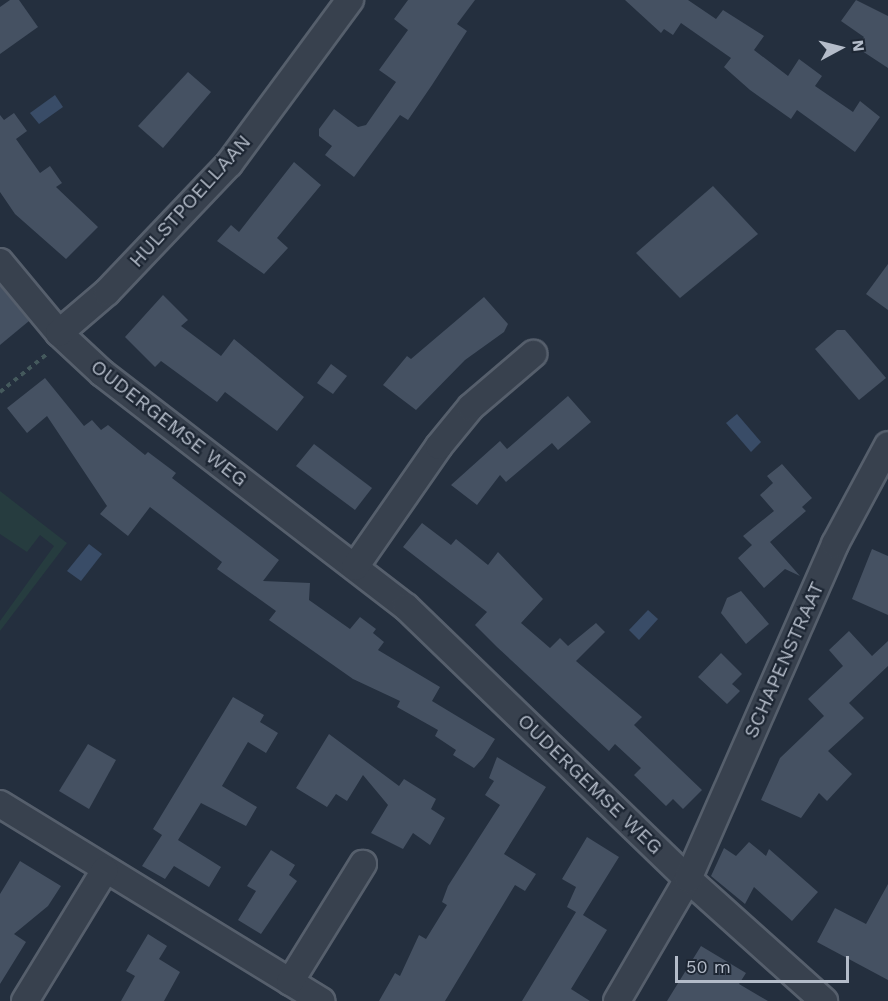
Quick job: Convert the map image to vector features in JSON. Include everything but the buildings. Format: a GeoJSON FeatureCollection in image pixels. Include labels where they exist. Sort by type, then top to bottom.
{"type":"FeatureCollection","features":[{"type":"Feature","properties":{"kind":"street","name":"HULSTPOELLAAN"},"geometry":{"type":"LineString","coordinates":[[59,333],[107,292],[229,164],[350,0]]}},
{"type":"Feature","properties":{"kind":"street","name":"OUDERGEMSE WEG"},"geometry":{"type":"LineString","coordinates":[[0,262],[59,333],[102,374],[406,606],[688,879],[824,1001]]}},
{"type":"Feature","properties":{"kind":"street"},"geometry":{"type":"LineString","coordinates":[[355,567],[445,438],[471,407],[533,354]]}},
{"type":"Feature","properties":{"kind":"street","name":"SCHAPENSTRAAT"},"geometry":{"type":"LineString","coordinates":[[617,1001],[688,879],[835,544],[888,445]]}},
{"type":"Feature","properties":{"kind":"street"},"geometry":{"type":"LineString","coordinates":[[0,804],[321,1001]]}},
{"type":"Feature","properties":{"kind":"street"},"geometry":{"type":"LineString","coordinates":[[290,981],[363,864]]}},
{"type":"Feature","properties":{"kind":"street"},"geometry":{"type":"LineString","coordinates":[[26,1001],[105,870]]}},
{"type":"Feature","properties":{"kind":"path"},"geometry":{"type":"LineString","coordinates":[[0,392],[51,350],[59,333]]}},
{"type":"Feature","properties":{"kind":"green space"},"geometry":{"type":"Polygon","coordinates":[[[0,491],[67,543],[0,631],[0,621],[54,546],[40,535],[27,552],[0,534],[0,491]]]}},
{"type":"Feature","properties":{"kind":"water"},"geometry":{"type":"Polygon","coordinates":[[[55,95],[63,107],[39,124],[30,113],[55,95]]]}},
{"type":"Feature","properties":{"kind":"water"},"geometry":{"type":"Polygon","coordinates":[[[737,414],[761,442],[751,452],[726,423],[737,414]]]}},
{"type":"Feature","properties":{"kind":"water"},"geometry":{"type":"Polygon","coordinates":[[[89,544],[102,554],[81,581],[67,571],[89,544]]]}},
{"type":"Feature","properties":{"kind":"water"},"geometry":{"type":"Polygon","coordinates":[[[648,610],[658,619],[639,640],[629,630],[648,610]]]}}]}
